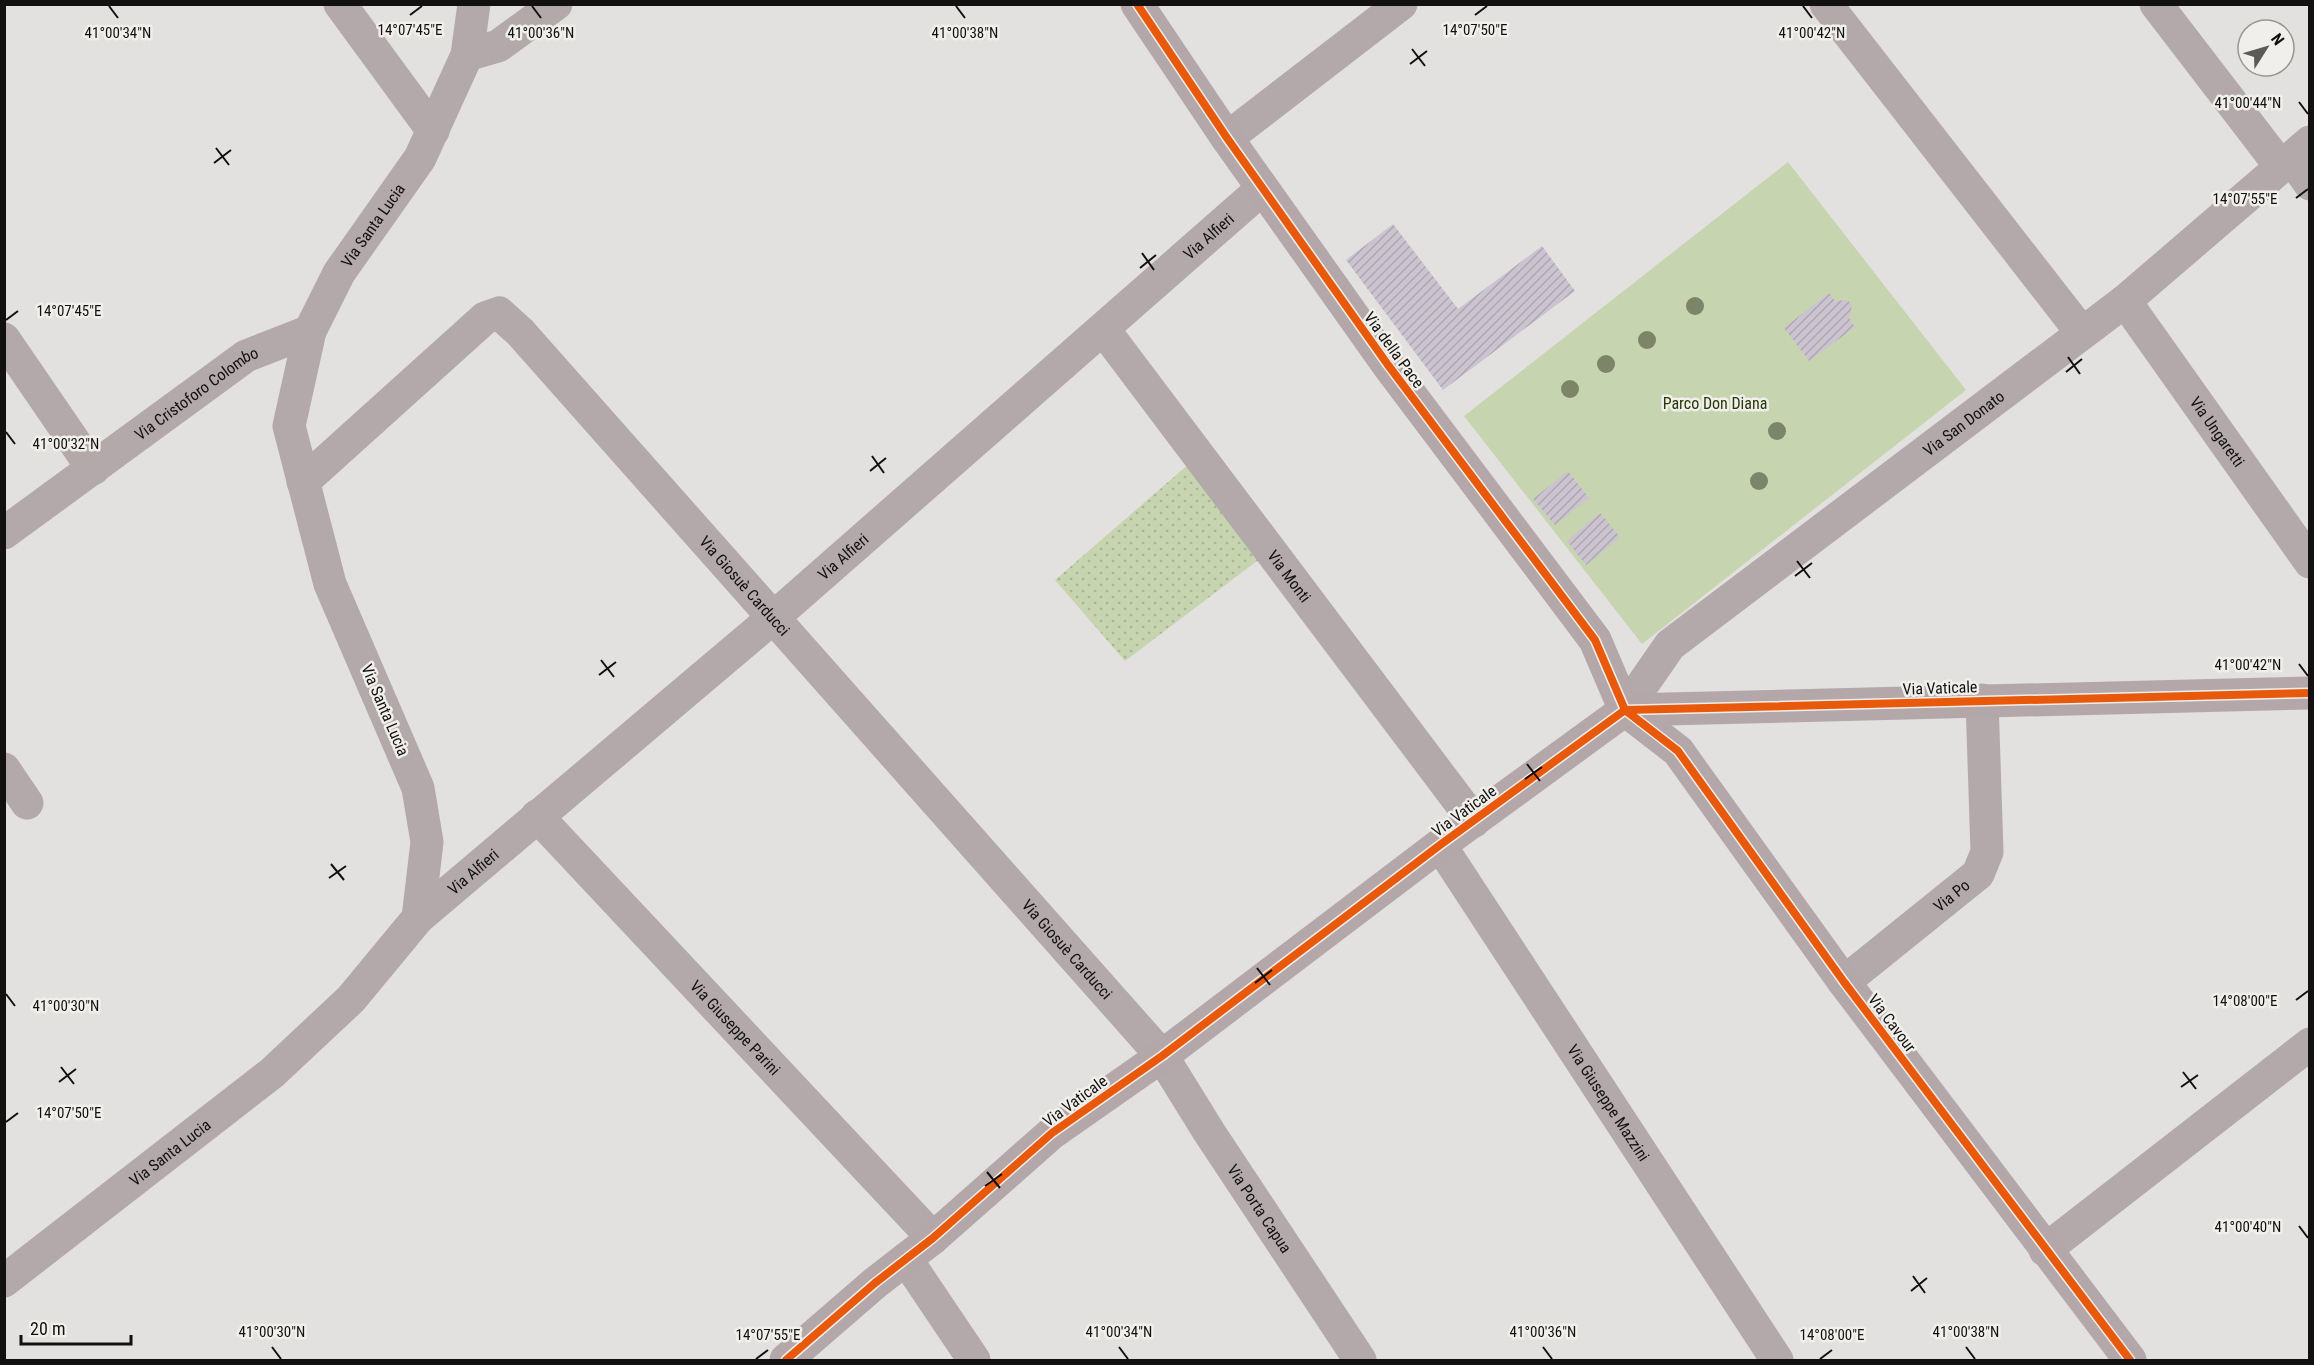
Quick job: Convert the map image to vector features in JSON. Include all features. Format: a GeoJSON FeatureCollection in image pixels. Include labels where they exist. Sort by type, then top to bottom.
{"type":"FeatureCollection","features":[{"type":"Feature","properties":{"kind":"street"},"geometry":{"type":"LineString","coordinates":[[340,4],[433,131]]}},
{"type":"Feature","properties":{"kind":"street","name":"Via Santa Lucia"},"geometry":{"type":"LineString","coordinates":[[10,1266],[272,1073],[351,999],[417,918],[427,842],[418,788],[330,584],[289,426],[310,331],[339,273],[420,158],[467,56],[474,4]]}},
{"type":"Feature","properties":{"kind":"street"},"geometry":{"type":"LineString","coordinates":[[467,56],[498,46],[556,4]]}},
{"type":"Feature","properties":{"kind":"street","name":"Via della Pace"},"geometry":{"type":"LineString","coordinates":[[1137,4],[1262,189],[1388,366],[1595,640],[1625,710]]}},
{"type":"Feature","properties":{"kind":"street"},"geometry":{"type":"LineString","coordinates":[[1227,138],[1401,4]]}},
{"type":"Feature","properties":{"kind":"street"},"geometry":{"type":"LineString","coordinates":[[1826,4],[2082,333]]}},
{"type":"Feature","properties":{"kind":"street"},"geometry":{"type":"LineString","coordinates":[[2156,4],[2298,163]]}},
{"type":"Feature","properties":{"kind":"street","name":"Via San Donato"},"geometry":{"type":"LineString","coordinates":[[1625,710],[1670,645],[2125,301],[2298,163]]}},
{"type":"Feature","properties":{"kind":"street","name":"Via Alfieri"},"geometry":{"type":"LineString","coordinates":[[417,918],[774,617],[1104,330],[1262,189]]}},
{"type":"Feature","properties":{"kind":"street","name":"Via Ungaretti"},"geometry":{"type":"LineString","coordinates":[[2125,301],[2310,562]]}},
{"type":"Feature","properties":{"kind":"street","name":"Via Giosuè Carducci"},"geometry":{"type":"LineString","coordinates":[[303,482],[485,318],[499,313],[520,332],[1162,1056]]}},
{"type":"Feature","properties":{"kind":"street","name":"Via Monti"},"geometry":{"type":"LineString","coordinates":[[1104,330],[1474,820]]}},
{"type":"Feature","properties":{"kind":"street","name":"Via Cristoforo Colombo"},"geometry":{"type":"LineString","coordinates":[[4,533],[246,356],[310,331]]}},
{"type":"Feature","properties":{"kind":"street"},"geometry":{"type":"LineString","coordinates":[[4,339],[93,468]]}},
{"type":"Feature","properties":{"kind":"street","name":"Via Vaticale"},"geometry":{"type":"LineString","coordinates":[[786,1360],[933,1238],[1052,1133],[1162,1056],[1440,845],[1625,710],[2310,693]]}},
{"type":"Feature","properties":{"kind":"street","name":"Via Po"},"geometry":{"type":"LineString","coordinates":[[1844,982],[1978,874],[1987,852],[1982,700]]}},
{"type":"Feature","properties":{"kind":"street","name":"Via Cavour"},"geometry":{"type":"LineString","coordinates":[[1625,710],[1678,751],[1844,982],[2130,1360]]}},
{"type":"Feature","properties":{"kind":"street"},"geometry":{"type":"LineString","coordinates":[[4,769],[27,803]]}},
{"type":"Feature","properties":{"kind":"street","name":"Via Giuseppe Parini"},"geometry":{"type":"LineString","coordinates":[[537,816],[933,1238]]}},
{"type":"Feature","properties":{"kind":"street","name":"Via Giuseppe Mazzini"},"geometry":{"type":"LineString","coordinates":[[1440,845],[1776,1360]]}},
{"type":"Feature","properties":{"kind":"street"},"geometry":{"type":"LineString","coordinates":[[2045,1250],[2310,1044]]}},
{"type":"Feature","properties":{"kind":"street","name":"Via Porta Capua"},"geometry":{"type":"LineString","coordinates":[[1162,1056],[1209,1132],[1360,1360]]}},
{"type":"Feature","properties":{"kind":"street"},"geometry":{"type":"LineString","coordinates":[[906,1259],[974,1360]]}},
{"type":"Feature","properties":{"kind":"green space","name":"Parco Don Diana"},"geometry":{"type":"Polygon","coordinates":[[[1788,162],[1966,390],[1642,644],[1464,416],[1788,162]]]}},
{"type":"Feature","properties":{"kind":"green space"},"geometry":{"type":"Polygon","coordinates":[[[1190,463],[1261,558],[1125,661],[1055,580],[1190,463]]]}},
{"type":"Feature","properties":{"kind":"building"},"geometry":{"type":"Polygon","coordinates":[[[1393,224],[1458,309],[1542,246],[1575,291],[1443,390],[1346,260],[1393,224]]]}},
{"type":"Feature","properties":{"kind":"building"},"geometry":{"type":"Polygon","coordinates":[[[1829,293],[1835,301],[1848,300],[1852,306],[1849,318],[1855,327],[1809,361],[1784,328],[1829,293]]]}},
{"type":"Feature","properties":{"kind":"building"},"geometry":{"type":"Polygon","coordinates":[[[1568,471],[1589,498],[1555,525],[1533,499],[1568,471]]]}},
{"type":"Feature","properties":{"kind":"building"},"geometry":{"type":"Polygon","coordinates":[[[1600,513],[1620,537],[1586,565],[1567,541],[1600,513]]]}},
{"type":"Feature","properties":{"kind":"cycle path"},"geometry":{"type":"LineString","coordinates":[[1137,4],[1227,138],[1388,365],[1595,640],[1625,710],[1678,751],[1844,982],[2130,1360]]}},
{"type":"Feature","properties":{"kind":"cycle path"},"geometry":{"type":"LineString","coordinates":[[786,1360],[875,1283],[933,1238],[1052,1133],[1162,1056],[1440,845],[1625,710],[2310,693]]}}]}
